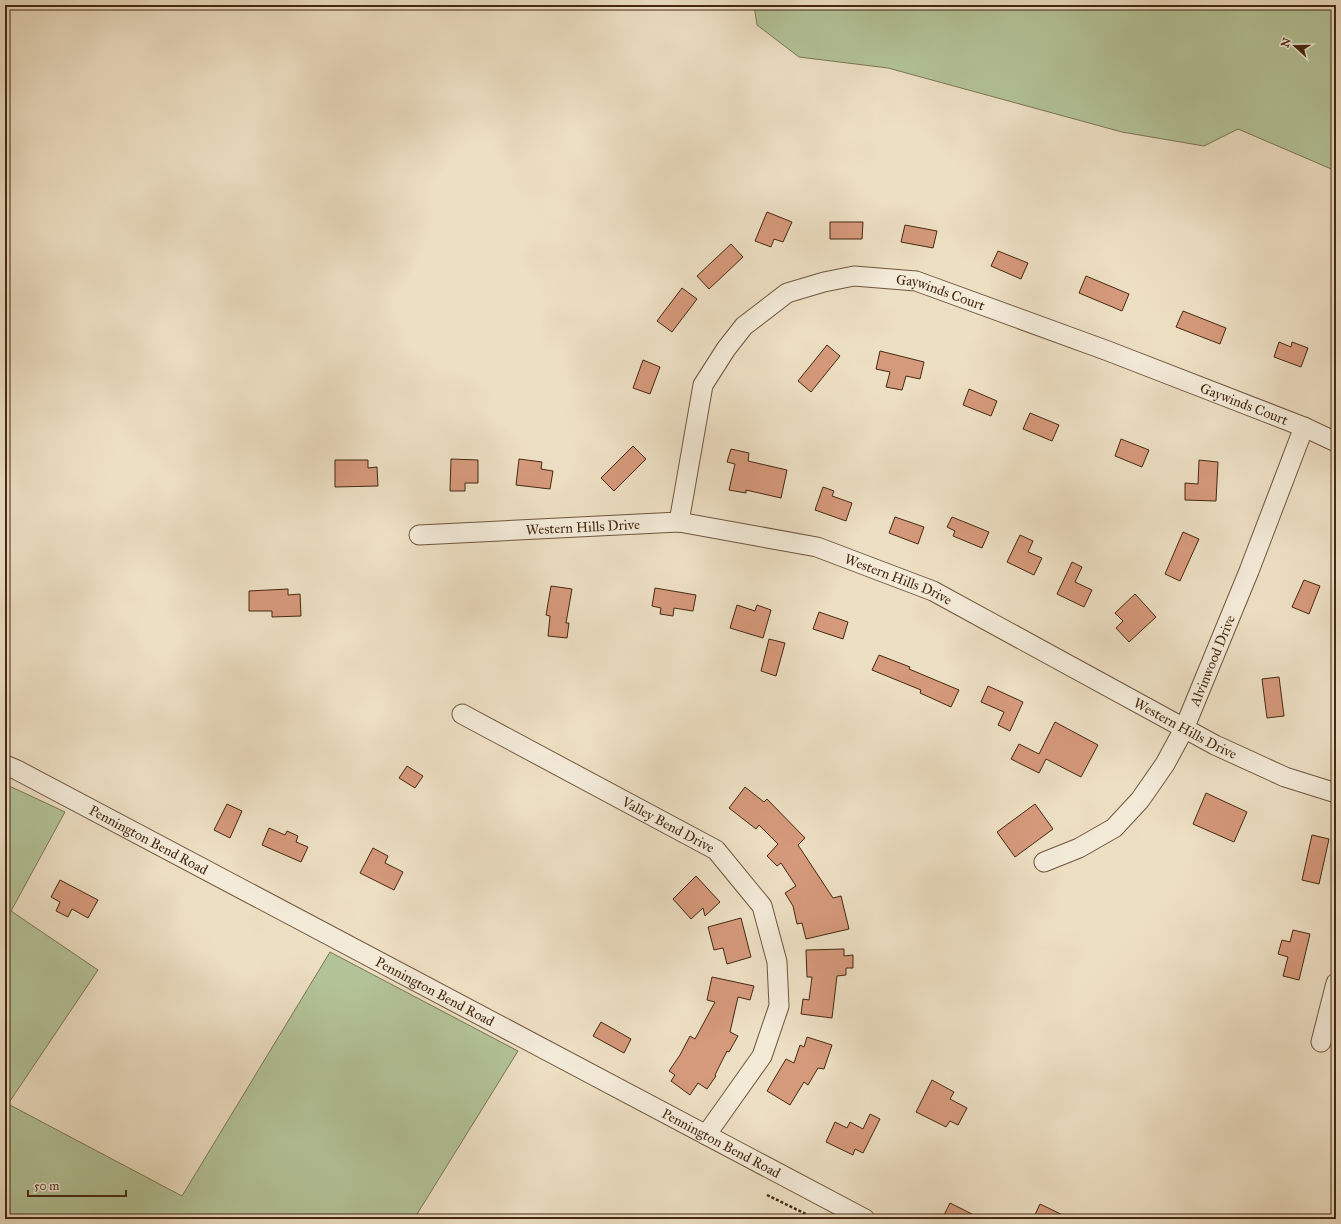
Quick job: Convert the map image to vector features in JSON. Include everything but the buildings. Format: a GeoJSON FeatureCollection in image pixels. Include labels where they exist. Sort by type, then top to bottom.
{"type":"FeatureCollection","features":[{"type":"Feature","properties":{"kind":"street","name":"Gaywinds Court"},"geometry":{"type":"LineString","coordinates":[[679,522],[703,385],[726,349],[744,326],[787,293],[824,282],[854,276],[916,281],[1108,351],[1304,427],[1336,442]]}},
{"type":"Feature","properties":{"kind":"street","name":"Alvinwood Drive"},"geometry":{"type":"LineString","coordinates":[[1044,862],[1079,848],[1114,828],[1140,800],[1165,764],[1184,729],[1249,571],[1304,427]]}},
{"type":"Feature","properties":{"kind":"street","name":"Western Hills Drive"},"geometry":{"type":"LineString","coordinates":[[419,535],[679,522],[817,547],[933,591],[1184,729],[1267,769],[1305,784],[1336,793]]}},
{"type":"Feature","properties":{"kind":"street","name":"Valley Bend Drive"},"geometry":{"type":"LineString","coordinates":[[462,714],[716,850],[762,906],[776,962],[779,1006],[762,1056],[706,1135]]}},
{"type":"Feature","properties":{"kind":"street","name":"Pennington Bend Road"},"geometry":{"type":"LineString","coordinates":[[5,766],[17,770],[865,1219]]}},
{"type":"Feature","properties":{"kind":"street"},"geometry":{"type":"LineString","coordinates":[[1321,1042],[1336,983]]}},
{"type":"Feature","properties":{"kind":"path"},"geometry":{"type":"LineString","coordinates":[[767,1195],[816,1219]]}},
{"type":"Feature","properties":{"kind":"green space"},"geometry":{"type":"Polygon","coordinates":[[[754,5],[1336,5],[1336,171],[1238,129],[1204,146],[1122,132],[888,68],[799,57],[757,25],[754,5]]]}},
{"type":"Feature","properties":{"kind":"green space"},"geometry":{"type":"Polygon","coordinates":[[[5,784],[65,812],[11,911],[98,970],[8,1104],[182,1196],[330,952],[518,1051],[414,1219],[5,1219],[5,784]]]}}]}
